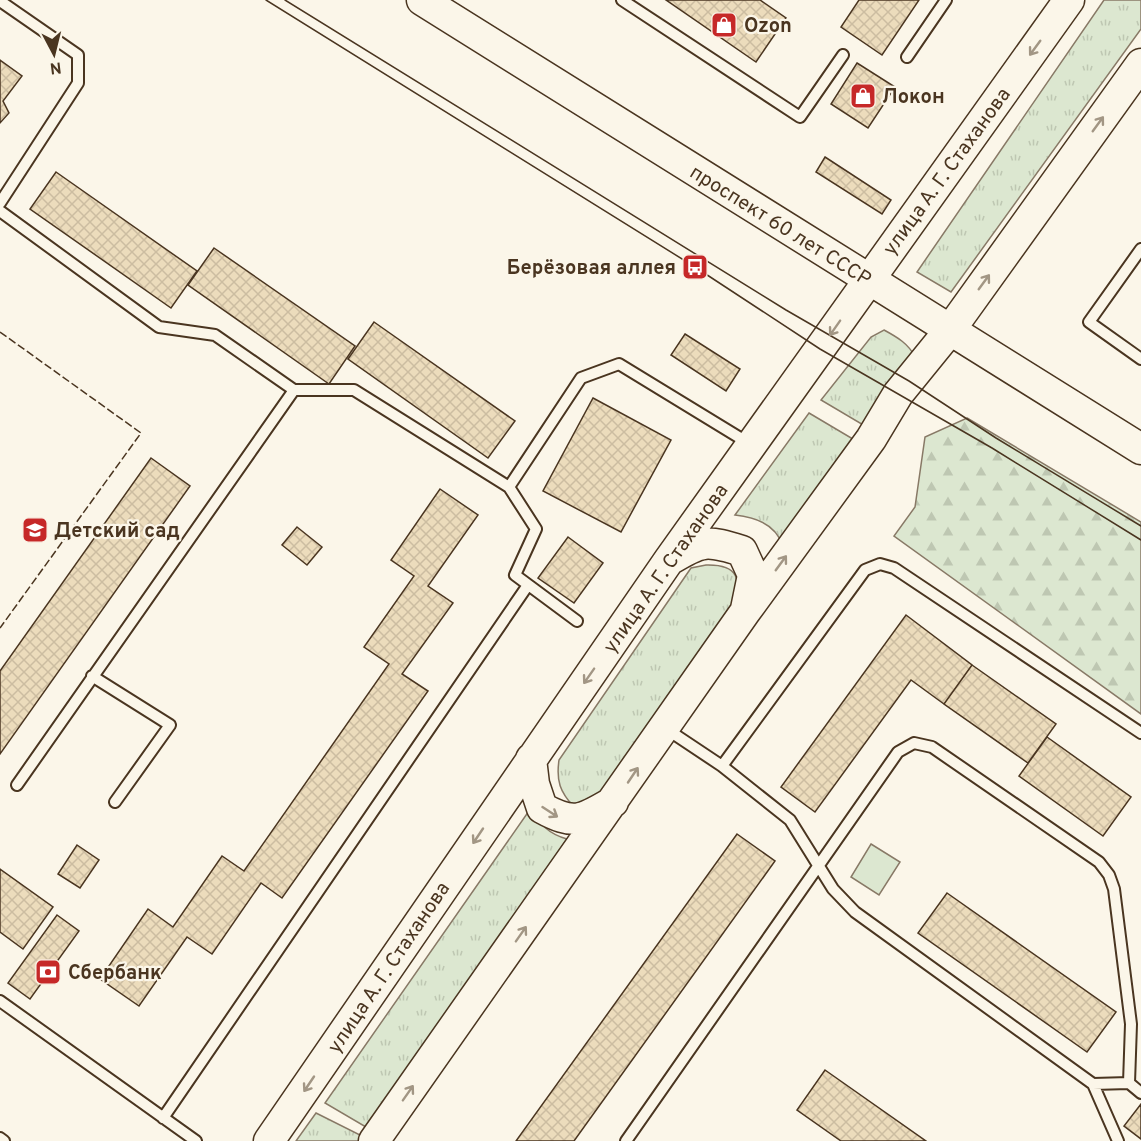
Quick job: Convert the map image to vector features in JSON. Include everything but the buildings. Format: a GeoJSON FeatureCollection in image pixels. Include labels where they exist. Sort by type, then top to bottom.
{"type":"FeatureCollection","features":[{"type":"Feature","properties":{"kind":"main road","name":"проспект 60 лет СССР"},"geometry":{"type":"LineString","coordinates":[[422,0],[1141,449]]}},
{"type":"Feature","properties":{"kind":"main road","name":"улица А. Г. Стаханова"},"geometry":{"type":"LineString","coordinates":[[269,1141],[669,560],[1069,0]]}},
{"type":"Feature","properties":{"kind":"main road"},"geometry":{"type":"LineString","coordinates":[[374,1141],[614,802],[745,612],[871,439],[898,394],[950,330],[1141,64]]}},
{"type":"Feature","properties":{"kind":"main road"},"geometry":{"type":"LineString","coordinates":[[669,560],[693,545],[714,542],[742,551],[753,575],[745,612]]}},
{"type":"Feature","properties":{"kind":"main road"},"geometry":{"type":"LineString","coordinates":[[531,759],[534,784],[542,808],[562,820],[586,818],[614,802]]}},
{"type":"Feature","properties":{"kind":"lane"},"geometry":{"type":"LineString","coordinates":[[622,0],[800,117],[843,55]]}},
{"type":"Feature","properties":{"kind":"lane"},"geometry":{"type":"LineString","coordinates":[[906,57],[946,0]]}},
{"type":"Feature","properties":{"kind":"lane"},"geometry":{"type":"LineString","coordinates":[[0,1],[78,55],[78,83],[0,203]]}},
{"type":"Feature","properties":{"kind":"lane"},"geometry":{"type":"LineString","coordinates":[[0,211],[159,327],[215,335],[294,390],[354,390],[509,487],[536,529],[515,575],[577,621]]}},
{"type":"Feature","properties":{"kind":"lane"},"geometry":{"type":"LineString","coordinates":[[1141,249],[1089,322],[1141,359]]}},
{"type":"Feature","properties":{"kind":"lane"},"geometry":{"type":"LineString","coordinates":[[509,487],[580,378],[618,364],[752,445]]}},
{"type":"Feature","properties":{"kind":"lane"},"geometry":{"type":"LineString","coordinates":[[17,785],[294,390]]}},
{"type":"Feature","properties":{"kind":"lane"},"geometry":{"type":"LineString","coordinates":[[722,766],[864,570],[880,564],[894,568],[1141,733]]}},
{"type":"Feature","properties":{"kind":"lane"},"geometry":{"type":"LineString","coordinates":[[163,1118],[528,585]]}},
{"type":"Feature","properties":{"kind":"lane"},"geometry":{"type":"LineString","coordinates":[[92,676],[170,725],[115,802]]}},
{"type":"Feature","properties":{"kind":"lane"},"geometry":{"type":"LineString","coordinates":[[665,728],[722,766],[790,820],[842,901],[855,912],[1093,1084],[1118,1141]]}},
{"type":"Feature","properties":{"kind":"lane"},"geometry":{"type":"LineString","coordinates":[[626,1141],[898,753],[914,743],[932,747],[1099,862],[1109,875],[1114,889],[1131,1024],[1129,1083]]}},
{"type":"Feature","properties":{"kind":"lane"},"geometry":{"type":"LineString","coordinates":[[0,1001],[196,1141]]}},
{"type":"Feature","properties":{"kind":"lane"},"geometry":{"type":"LineString","coordinates":[[1093,1084],[1129,1083],[1141,1093]]}},
{"type":"Feature","properties":{"kind":"lane"},"geometry":{"type":"LineString","coordinates":[[0,1138],[4,1141]]}},
{"type":"Feature","properties":{"kind":"green space"},"geometry":{"type":"Polygon","coordinates":[[[1104,0],[1141,0],[1141,29],[951,292],[917,272],[1104,0]]]}},
{"type":"Feature","properties":{"kind":"green space"},"geometry":{"type":"Polygon","coordinates":[[[884,330],[898,338],[915,357],[870,429],[821,400],[871,337],[884,330]]]}},
{"type":"Feature","properties":{"kind":"green space"},"geometry":{"type":"Polygon","coordinates":[[[809,413],[858,442],[783,546],[780,539],[764,523],[735,515],[809,413]]]}},
{"type":"Feature","properties":{"kind":"green space"},"geometry":{"type":"Polygon","coordinates":[[[967,418],[1141,522],[1141,714],[894,536],[915,507],[925,437],[967,418]]]}},
{"type":"Feature","properties":{"kind":"green space"},"geometry":{"type":"Polygon","coordinates":[[[706,565],[726,567],[732,571],[737,582],[737,609],[610,795],[574,807],[560,786],[559,760],[691,568],[706,565]]]}},
{"type":"Feature","properties":{"kind":"green space"},"geometry":{"type":"Polygon","coordinates":[[[531,808],[546,828],[567,839],[371,1130],[325,1103],[531,808]]]}},
{"type":"Feature","properties":{"kind":"green space"},"geometry":{"type":"Polygon","coordinates":[[[871,844],[900,862],[879,895],[851,877],[871,844]]]}},
{"type":"Feature","properties":{"kind":"green space"},"geometry":{"type":"Polygon","coordinates":[[[316,1113],[366,1138],[364,1141],[296,1141],[316,1113]]]}},
{"type":"Feature","properties":{"kind":"tram line"},"geometry":{"type":"LineString","coordinates":[[266,0],[695,267],[820,349],[992,448],[1141,540]]}},
{"type":"Feature","properties":{"kind":"tram line"},"geometry":{"type":"LineString","coordinates":[[285,0],[786,310],[909,381],[996,438],[1141,526]]}},
{"type":"Feature","properties":{"kind":"fence"},"geometry":{"type":"LineString","coordinates":[[0,332],[141,433],[0,628]]}},
{"type":"Feature","properties":{"kind":"place","name":"Ozon"},"geometry":{"type":"Point","coordinates":[724,25]}},
{"type":"Feature","properties":{"kind":"place","name":"Локон"},"geometry":{"type":"Point","coordinates":[863,96]}},
{"type":"Feature","properties":{"kind":"place","name":"Берёзовая аллея"},"geometry":{"type":"Point","coordinates":[695,267]}},
{"type":"Feature","properties":{"kind":"place","name":"Детский сад"},"geometry":{"type":"Point","coordinates":[35,530]}},
{"type":"Feature","properties":{"kind":"place","name":"Сбербанк"},"geometry":{"type":"Point","coordinates":[48,972]}}]}
